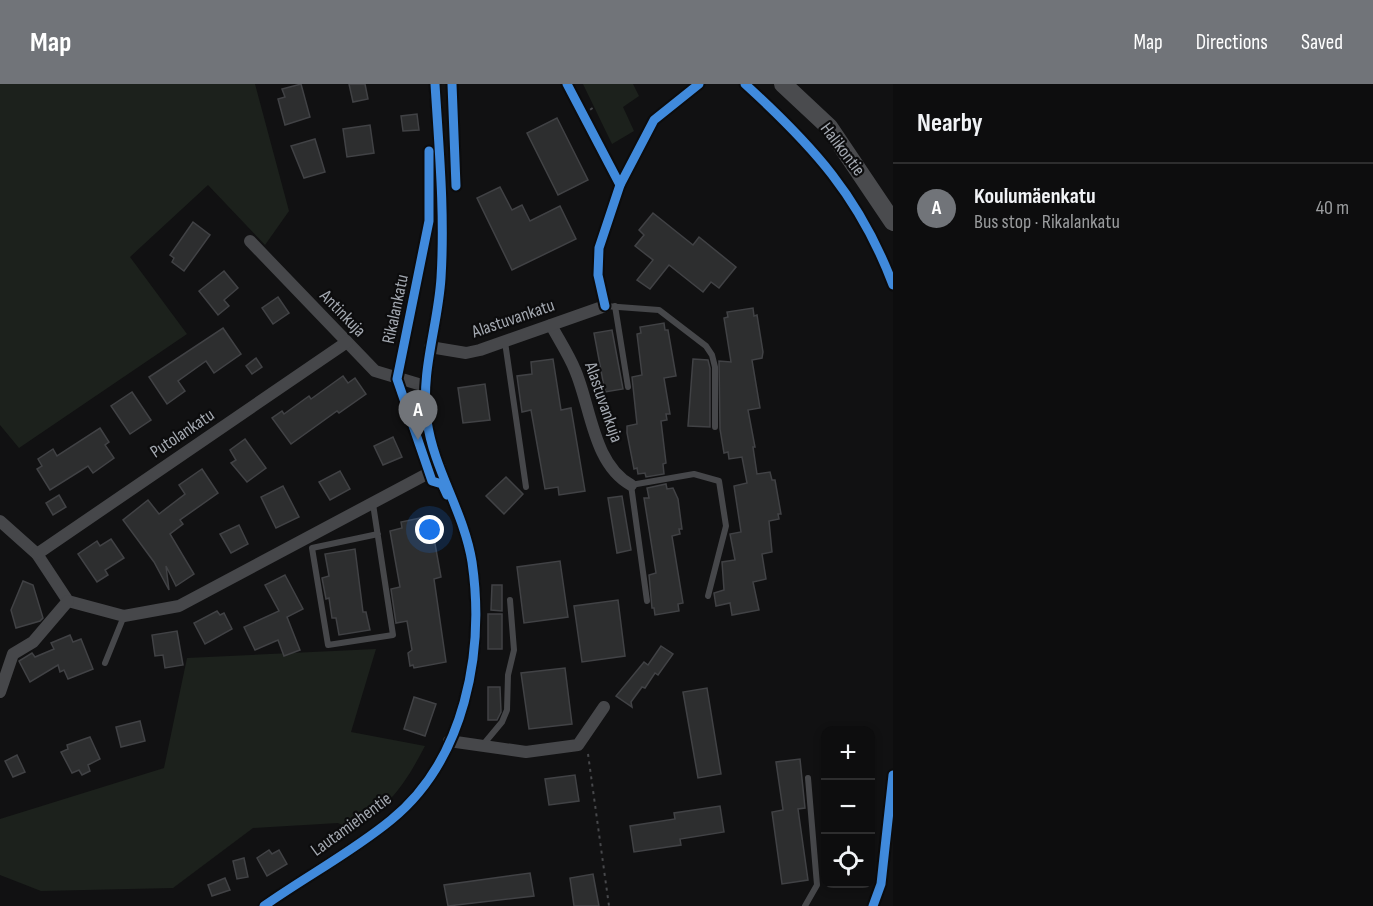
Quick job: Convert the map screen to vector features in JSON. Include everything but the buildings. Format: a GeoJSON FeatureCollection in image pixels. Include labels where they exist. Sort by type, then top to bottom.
{"type":"FeatureCollection","features":[{"type":"Feature","properties":{"kind":"main road","name":"Halikontie"},"geometry":{"type":"LineString","coordinates":[[783,84],[829,127],[893,222]]}},
{"type":"Feature","properties":{"kind":"street"},"geometry":{"type":"LineString","coordinates":[[0,521],[37,554],[68,601],[124,616],[179,606],[440,467],[427,422],[425,386],[441,282],[444,219],[435,84]]}},
{"type":"Feature","properties":{"kind":"street","name":"Antinkuja"},"geometry":{"type":"LineString","coordinates":[[250,241],[375,371],[425,386]]}},
{"type":"Feature","properties":{"kind":"street","name":"Alastuvankatu"},"geometry":{"type":"LineString","coordinates":[[430,347],[466,352],[610,306]]}},
{"type":"Feature","properties":{"kind":"street","name":"Alastuvankuja"},"geometry":{"type":"LineString","coordinates":[[551,325],[575,369],[606,462],[617,476],[631,485]]}},
{"type":"Feature","properties":{"kind":"street","name":"Putolankatu"},"geometry":{"type":"LineString","coordinates":[[37,554],[347,342]]}},
{"type":"Feature","properties":{"kind":"street","name":"Lautamiehentie"},"geometry":{"type":"LineString","coordinates":[[264,906],[392,820],[427,783],[449,741],[465,703],[476,623],[472,561],[459,511],[440,467]]}},
{"type":"Feature","properties":{"kind":"street"},"geometry":{"type":"LineString","coordinates":[[0,692],[14,654],[33,642],[68,601]]}},
{"type":"Feature","properties":{"kind":"street"},"geometry":{"type":"LineString","coordinates":[[449,741],[526,752],[578,745],[604,707]]}},
{"type":"Feature","properties":{"kind":"lane"},"geometry":{"type":"LineString","coordinates":[[628,387],[610,306],[659,310],[710,350],[715,367],[715,427]]}},
{"type":"Feature","properties":{"kind":"lane"},"geometry":{"type":"LineString","coordinates":[[505,341],[526,487]]}},
{"type":"Feature","properties":{"kind":"lane"},"geometry":{"type":"LineString","coordinates":[[647,601],[631,485],[694,474],[719,481],[726,526],[708,596]]}},
{"type":"Feature","properties":{"kind":"lane"},"geometry":{"type":"LineString","coordinates":[[373,504],[378,534],[393,635],[328,645],[312,549],[378,534]]}},
{"type":"Feature","properties":{"kind":"lane"},"geometry":{"type":"LineString","coordinates":[[482,746],[502,722],[507,710],[508,675],[514,650],[510,600]]}},
{"type":"Feature","properties":{"kind":"lane"},"geometry":{"type":"LineString","coordinates":[[105,663],[124,616]]}},
{"type":"Feature","properties":{"kind":"lane"},"geometry":{"type":"LineString","coordinates":[[806,906],[818,885],[808,778]]}},
{"type":"Feature","properties":{"kind":"path"},"geometry":{"type":"LineString","coordinates":[[589,124],[582,111],[594,108]]}},
{"type":"Feature","properties":{"kind":"path"},"geometry":{"type":"LineString","coordinates":[[588,733],[609,906]]}},
{"type":"Feature","properties":{"kind":"shaded area"},"geometry":{"type":"Polygon","coordinates":[[[0,84],[255,84],[289,211],[265,245],[208,185],[130,257],[187,334],[19,448],[0,425],[0,84]]]}},
{"type":"Feature","properties":{"kind":"shaded area"},"geometry":{"type":"Polygon","coordinates":[[[583,84],[633,84],[639,96],[623,107],[634,131],[612,144],[583,84]]]}},
{"type":"Feature","properties":{"kind":"shaded area"},"geometry":{"type":"Polygon","coordinates":[[[376,649],[351,732],[425,746],[395,793],[365,821],[351,829],[338,823],[253,828],[173,888],[41,891],[0,875],[0,819],[164,768],[187,658],[376,649]]]}},
{"type":"Feature","properties":{"kind":"cycle path"},"geometry":{"type":"LineString","coordinates":[[264,906],[376,832],[416,795],[437,767],[453,736],[472,667],[475,632],[472,562],[463,526],[436,457],[425,403],[442,254],[441,181],[435,84]]}},
{"type":"Feature","properties":{"kind":"cycle path"},"geometry":{"type":"LineString","coordinates":[[452,84],[456,186]]}},
{"type":"Feature","properties":{"kind":"cycle path"},"geometry":{"type":"LineString","coordinates":[[567,84],[620,185]]}},
{"type":"Feature","properties":{"kind":"cycle path"},"geometry":{"type":"LineString","coordinates":[[605,306],[598,275],[599,248],[620,185],[654,120],[699,84]]}},
{"type":"Feature","properties":{"kind":"cycle path"},"geometry":{"type":"LineString","coordinates":[[745,84],[792,129],[850,199],[866,225],[893,285]]}},
{"type":"Feature","properties":{"kind":"cycle path","name":"Rikalankatu"},"geometry":{"type":"LineString","coordinates":[[429,151],[429,221],[397,379],[432,481],[442,484],[447,495]]}},
{"type":"Feature","properties":{"kind":"cycle path"},"geometry":{"type":"LineString","coordinates":[[873,906],[881,884],[893,775]]}},
{"type":"Feature","properties":{"kind":"place","name":"Koulumäenkatu"},"geometry":{"type":"Point","coordinates":[418,440]}}]}
